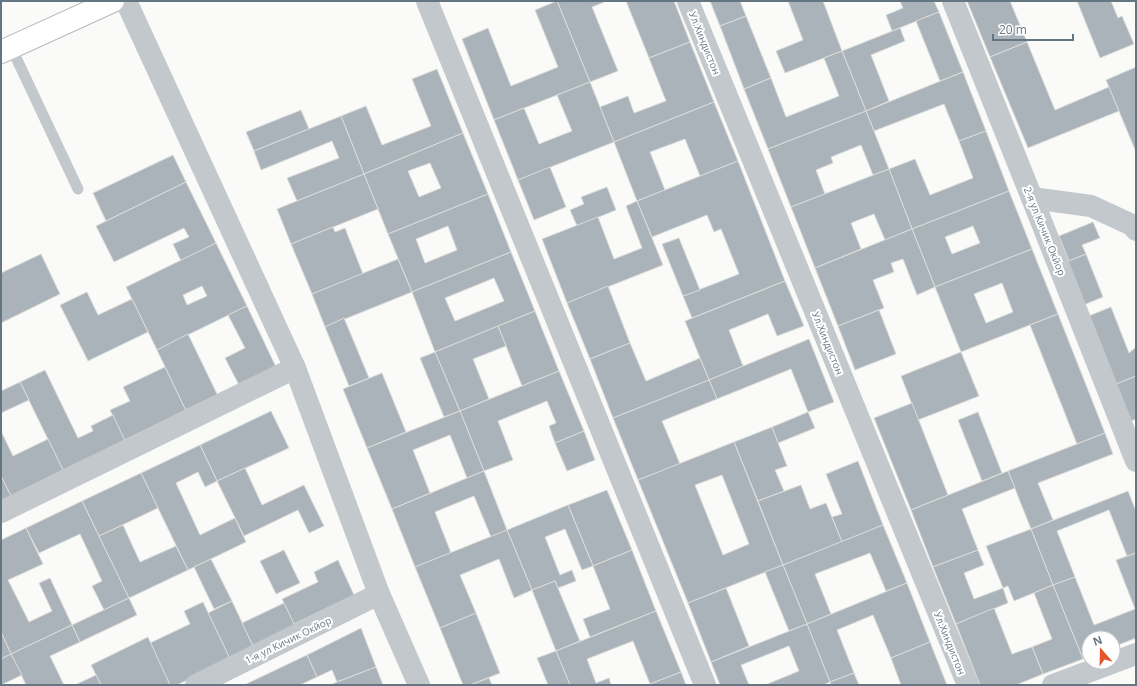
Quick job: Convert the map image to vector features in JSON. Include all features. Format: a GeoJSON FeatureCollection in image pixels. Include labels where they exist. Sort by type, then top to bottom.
{"type":"FeatureCollection","features":[{"type":"Feature","properties":{"kind":"highway"},"geometry":{"type":"LineString","coordinates":[[6,50],[113,1]]}},
{"type":"Feature","properties":{"kind":"street"},"geometry":{"type":"LineString","coordinates":[[126,1],[295,368],[380,594],[419,685]]}},
{"type":"Feature","properties":{"kind":"street"},"geometry":{"type":"LineString","coordinates":[[427,1],[705,685]]}},
{"type":"Feature","properties":{"kind":"street","name":"Ул.Хиндистон"},"geometry":{"type":"LineString","coordinates":[[688,1],[968,685]]}},
{"type":"Feature","properties":{"kind":"street","name":"2-я ул Кичик Окйор"},"geometry":{"type":"LineString","coordinates":[[953,1],[1136,461]]}},
{"type":"Feature","properties":{"kind":"street"},"geometry":{"type":"LineString","coordinates":[[1032,198],[1091,206],[1132,225],[1136,230]]}},
{"type":"Feature","properties":{"kind":"street"},"geometry":{"type":"LineString","coordinates":[[1,512],[295,368]]}},
{"type":"Feature","properties":{"kind":"street","name":"1-я ул Кичик Окйор"},"geometry":{"type":"LineString","coordinates":[[196,685],[380,594]]}},
{"type":"Feature","properties":{"kind":"street"},"geometry":{"type":"LineString","coordinates":[[1053,685],[1136,654]]}},
{"type":"Feature","properties":{"kind":"lane"},"geometry":{"type":"LineString","coordinates":[[6,50],[78,189]]}},
{"type":"Feature","properties":{"kind":"building"},"geometry":{"type":"Polygon","coordinates":[[[557,1],[607,1],[592,7],[618,71],[590,82],[557,1]]]}},
{"type":"Feature","properties":{"kind":"building"},"geometry":{"type":"Polygon","coordinates":[[[557,1],[590,82],[494,120],[462,39],[488,28],[511,86],[558,67],[535,10],[557,1]]]}},
{"type":"Feature","properties":{"kind":"building"},"geometry":{"type":"Polygon","coordinates":[[[626,1],[674,1],[690,42],[649,58],[626,1]]]}},
{"type":"Feature","properties":{"kind":"building"},"geometry":{"type":"Polygon","coordinates":[[[710,1],[740,1],[746,16],[720,26],[710,1]]]}},
{"type":"Feature","properties":{"kind":"building"},"geometry":{"type":"Polygon","coordinates":[[[788,1],[823,1],[842,51],[785,73],[776,51],[803,40],[788,1]]]}},
{"type":"Feature","properties":{"kind":"building"},"geometry":{"type":"Polygon","coordinates":[[[900,1],[934,1],[939,12],[892,31],[886,15],[903,8],[900,1]]]}},
{"type":"Feature","properties":{"kind":"building"},"geometry":{"type":"Polygon","coordinates":[[[967,1],[1010,1],[1027,42],[990,57],[967,1]]]}},
{"type":"Feature","properties":{"kind":"building"},"geometry":{"type":"Polygon","coordinates":[[[1077,1],[1111,1],[1118,18],[1122,16],[1134,44],[1100,58],[1077,1]]]}},
{"type":"Feature","properties":{"kind":"building"},"geometry":{"type":"Polygon","coordinates":[[[939,12],[963,72],[940,81],[916,21],[939,12]]]}},
{"type":"Feature","properties":{"kind":"building"},"geometry":{"type":"Polygon","coordinates":[[[746,16],[771,78],[744,89],[720,26],[746,16]]]}},
{"type":"Feature","properties":{"kind":"building"},"geometry":{"type":"Polygon","coordinates":[[[900,28],[905,41],[871,55],[889,101],[866,111],[842,51],[900,28]]]}},
{"type":"Feature","properties":{"kind":"building"},"geometry":{"type":"Polygon","coordinates":[[[690,42],[714,102],[614,142],[600,107],[628,96],[634,113],[666,101],[649,58],[690,42]]]}},
{"type":"Feature","properties":{"kind":"building"},"geometry":{"type":"Polygon","coordinates":[[[1027,42],[1055,110],[1109,87],[1119,111],[1028,148],[990,57],[1027,42]]]}},
{"type":"Feature","properties":{"kind":"building"},"geometry":{"type":"Polygon","coordinates":[[[842,51],[866,111],[768,149],[744,89],[771,78],[786,117],[839,96],[824,58],[842,51]]]}},
{"type":"Feature","properties":{"kind":"building"},"geometry":{"type":"Polygon","coordinates":[[[1136,67],[1136,152],[1106,80],[1136,67]]]}},
{"type":"Feature","properties":{"kind":"building"},"geometry":{"type":"Polygon","coordinates":[[[437,69],[463,133],[364,174],[341,116],[366,106],[382,145],[431,126],[412,79],[437,69]]]}},
{"type":"Feature","properties":{"kind":"building"},"geometry":{"type":"Polygon","coordinates":[[[963,72],[986,131],[959,141],[944,104],[874,131],[866,111],[963,72]]]}},
{"type":"Feature","properties":{"kind":"building"},"geometry":{"type":"Polygon","coordinates":[[[590,82],[614,142],[518,180],[494,120],[524,108],[539,144],[572,131],[557,95],[590,82]]]}},
{"type":"Feature","properties":{"kind":"building"},"geometry":{"type":"Polygon","coordinates":[[[714,102],[738,161],[700,176],[685,139],[650,152],[665,190],[637,201],[614,142],[714,102]]]}},
{"type":"Feature","properties":{"kind":"building"},"geometry":{"type":"Polygon","coordinates":[[[301,110],[309,129],[254,151],[246,132],[301,110]]]}},
{"type":"Feature","properties":{"kind":"building"},"geometry":{"type":"Polygon","coordinates":[[[866,111],[889,169],[873,175],[861,145],[831,157],[833,163],[816,170],[825,194],[791,207],[768,149],[866,111]]]}},
{"type":"Feature","properties":{"kind":"building"},"geometry":{"type":"Polygon","coordinates":[[[341,116],[364,174],[297,201],[287,178],[339,158],[332,141],[261,170],[254,151],[341,116]]]}},
{"type":"Feature","properties":{"kind":"building"},"geometry":{"type":"Polygon","coordinates":[[[986,131],[1009,191],[912,229],[889,169],[915,159],[930,195],[973,178],[959,141],[986,131]]]}},
{"type":"Feature","properties":{"kind":"building"},"geometry":{"type":"Polygon","coordinates":[[[463,133],[488,194],[388,234],[364,174],[463,133]],[[430,163],[408,171],[419,197],[441,188],[430,163]]]}},
{"type":"Feature","properties":{"kind":"building"},"geometry":{"type":"Polygon","coordinates":[[[173,155],[186,182],[106,221],[93,193],[173,155]]]}},
{"type":"Feature","properties":{"kind":"building"},"geometry":{"type":"Polygon","coordinates":[[[738,161],[785,281],[692,318],[683,296],[739,274],[721,229],[714,232],[707,215],[652,237],[637,201],[738,161]]]}},
{"type":"Feature","properties":{"kind":"building"},"geometry":{"type":"Polygon","coordinates":[[[550,167],[566,207],[534,220],[518,180],[550,167]]]}},
{"type":"Feature","properties":{"kind":"building"},"geometry":{"type":"Polygon","coordinates":[[[889,169],[912,229],[885,240],[874,214],[851,223],[861,249],[815,268],[791,207],[889,169]]]}},
{"type":"Feature","properties":{"kind":"building"},"geometry":{"type":"Polygon","coordinates":[[[364,174],[378,209],[291,244],[277,209],[364,174]]]}},
{"type":"Feature","properties":{"kind":"building"},"geometry":{"type":"Polygon","coordinates":[[[186,182],[216,243],[181,261],[173,244],[189,237],[184,228],[114,262],[96,226],[186,182]]]}},
{"type":"Feature","properties":{"kind":"building"},"geometry":{"type":"Polygon","coordinates":[[[607,187],[616,210],[577,226],[570,210],[584,204],[581,197],[607,187]]]}},
{"type":"Feature","properties":{"kind":"building"},"geometry":{"type":"Polygon","coordinates":[[[1009,191],[1032,249],[935,287],[912,229],[1009,191]],[[973,226],[945,237],[952,254],[980,243],[973,226]]]}},
{"type":"Feature","properties":{"kind":"building"},"geometry":{"type":"Polygon","coordinates":[[[488,194],[511,252],[412,292],[388,234],[488,194]],[[448,226],[416,239],[425,263],[457,250],[448,226]]]}},
{"type":"Feature","properties":{"kind":"building"},"geometry":{"type":"Polygon","coordinates":[[[637,201],[663,265],[567,303],[542,239],[598,217],[614,259],[642,248],[626,206],[637,201]]]}},
{"type":"Feature","properties":{"kind":"building"},"geometry":{"type":"Polygon","coordinates":[[[1093,222],[1100,238],[1082,245],[1086,254],[1069,261],[1059,236],[1093,222]]]}},
{"type":"Feature","properties":{"kind":"building"},"geometry":{"type":"Polygon","coordinates":[[[333,227],[335,232],[345,228],[363,274],[312,294],[291,244],[333,227]]]}},
{"type":"Feature","properties":{"kind":"building"},"geometry":{"type":"Polygon","coordinates":[[[912,229],[935,287],[917,295],[903,259],[891,263],[894,272],[873,280],[884,308],[838,326],[815,268],[912,229]]]}},
{"type":"Feature","properties":{"kind":"building"},"geometry":{"type":"Polygon","coordinates":[[[679,238],[700,290],[683,296],[662,244],[679,238]]]}},
{"type":"Feature","properties":{"kind":"building"},"geometry":{"type":"Polygon","coordinates":[[[216,243],[247,306],[157,350],[126,287],[216,243]],[[202,286],[183,295],[187,305],[207,296],[202,286]]]}},
{"type":"Feature","properties":{"kind":"building"},"geometry":{"type":"Polygon","coordinates":[[[1032,249],[1058,314],[961,352],[935,287],[1032,249]],[[1002,283],[974,294],[986,323],[1013,312],[1002,283]]]}},
{"type":"Feature","properties":{"kind":"building"},"geometry":{"type":"Polygon","coordinates":[[[511,252],[535,311],[435,352],[412,292],[511,252]],[[494,278],[445,298],[455,321],[504,301],[494,278]]]}},
{"type":"Feature","properties":{"kind":"building"},"geometry":{"type":"Polygon","coordinates":[[[41,254],[60,294],[1,323],[1,273],[41,254]]]}},
{"type":"Feature","properties":{"kind":"building"},"geometry":{"type":"Polygon","coordinates":[[[1086,254],[1103,297],[1081,306],[1064,263],[1086,254]]]}},
{"type":"Feature","properties":{"kind":"building"},"geometry":{"type":"Polygon","coordinates":[[[398,259],[412,292],[325,327],[312,294],[398,259]]]}},
{"type":"Feature","properties":{"kind":"building"},"geometry":{"type":"Polygon","coordinates":[[[785,281],[804,326],[777,336],[768,314],[729,330],[743,366],[709,380],[685,321],[785,281]]]}},
{"type":"Feature","properties":{"kind":"building"},"geometry":{"type":"Polygon","coordinates":[[[608,286],[630,343],[590,359],[567,303],[608,286]]]}},
{"type":"Feature","properties":{"kind":"building"},"geometry":{"type":"Polygon","coordinates":[[[87,292],[98,315],[132,299],[148,332],[88,361],[60,305],[87,292]]]}},
{"type":"Feature","properties":{"kind":"building"},"geometry":{"type":"Polygon","coordinates":[[[247,306],[276,367],[239,385],[225,358],[245,348],[228,315],[247,306]]]}},
{"type":"Feature","properties":{"kind":"building"},"geometry":{"type":"Polygon","coordinates":[[[1111,307],[1129,353],[1136,347],[1136,376],[1114,385],[1086,317],[1111,307]]]}},
{"type":"Feature","properties":{"kind":"building"},"geometry":{"type":"Polygon","coordinates":[[[879,310],[896,354],[855,370],[838,326],[879,310]]]}},
{"type":"Feature","properties":{"kind":"building"},"geometry":{"type":"Polygon","coordinates":[[[535,311],[559,371],[522,386],[498,326],[535,311]]]}},
{"type":"Feature","properties":{"kind":"building"},"geometry":{"type":"Polygon","coordinates":[[[1058,314],[1105,433],[1077,444],[1030,325],[1058,314]]]}},
{"type":"Feature","properties":{"kind":"building"},"geometry":{"type":"Polygon","coordinates":[[[344,318],[369,378],[349,386],[325,327],[344,318]]]}},
{"type":"Feature","properties":{"kind":"building"},"geometry":{"type":"Polygon","coordinates":[[[498,326],[506,346],[473,359],[489,399],[460,411],[435,352],[498,326]]]}},
{"type":"Feature","properties":{"kind":"building"},"geometry":{"type":"Polygon","coordinates":[[[188,334],[218,396],[186,411],[157,350],[188,334]]]}},
{"type":"Feature","properties":{"kind":"building"},"geometry":{"type":"Polygon","coordinates":[[[809,339],[834,402],[808,412],[791,369],[717,399],[709,380],[809,339]]]}},
{"type":"Feature","properties":{"kind":"building"},"geometry":{"type":"Polygon","coordinates":[[[630,343],[646,381],[700,358],[709,380],[613,418],[590,359],[630,343]]]}},
{"type":"Feature","properties":{"kind":"building"},"geometry":{"type":"Polygon","coordinates":[[[435,352],[460,411],[444,417],[420,358],[435,352]]]}},
{"type":"Feature","properties":{"kind":"building"},"geometry":{"type":"Polygon","coordinates":[[[961,352],[979,396],[918,420],[901,376],[961,352]]]}},
{"type":"Feature","properties":{"kind":"building"},"geometry":{"type":"Polygon","coordinates":[[[165,367],[186,411],[125,441],[110,410],[130,401],[123,387],[165,367]]]}},
{"type":"Feature","properties":{"kind":"building"},"geometry":{"type":"Polygon","coordinates":[[[45,370],[78,438],[93,431],[91,426],[113,415],[125,441],[63,470],[20,382],[45,370]]]}},
{"type":"Feature","properties":{"kind":"building"},"geometry":{"type":"Polygon","coordinates":[[[559,371],[584,431],[555,443],[549,426],[556,423],[547,401],[498,421],[513,460],[484,471],[460,411],[559,371]]]}},
{"type":"Feature","properties":{"kind":"building"},"geometry":{"type":"Polygon","coordinates":[[[382,373],[406,432],[367,448],[343,389],[382,373]]]}},
{"type":"Feature","properties":{"kind":"building"},"geometry":{"type":"Polygon","coordinates":[[[1136,376],[1136,419],[1129,422],[1114,385],[1136,376]]]}},
{"type":"Feature","properties":{"kind":"building"},"geometry":{"type":"Polygon","coordinates":[[[709,380],[717,399],[662,421],[680,464],[638,480],[613,418],[709,380]]]}},
{"type":"Feature","properties":{"kind":"building"},"geometry":{"type":"Polygon","coordinates":[[[20,382],[29,400],[1,413],[1,391],[20,382]]]}},
{"type":"Feature","properties":{"kind":"building"},"geometry":{"type":"Polygon","coordinates":[[[912,403],[948,495],[911,510],[874,418],[912,403]]]}},
{"type":"Feature","properties":{"kind":"building"},"geometry":{"type":"Polygon","coordinates":[[[271,411],[289,448],[217,481],[200,445],[271,411]]]}},
{"type":"Feature","properties":{"kind":"building"},"geometry":{"type":"Polygon","coordinates":[[[460,411],[484,471],[467,478],[450,435],[413,450],[430,493],[392,509],[367,448],[460,411]]]}},
{"type":"Feature","properties":{"kind":"building"},"geometry":{"type":"Polygon","coordinates":[[[808,412],[815,428],[778,443],[772,427],[808,412]]]}},
{"type":"Feature","properties":{"kind":"building"},"geometry":{"type":"Polygon","coordinates":[[[978,412],[1002,473],[982,481],[958,420],[978,412]]]}},
{"type":"Feature","properties":{"kind":"building"},"geometry":{"type":"Polygon","coordinates":[[[772,427],[787,466],[775,470],[784,491],[758,501],[734,442],[772,427]]]}},
{"type":"Feature","properties":{"kind":"building"},"geometry":{"type":"Polygon","coordinates":[[[1,431],[13,456],[48,439],[63,470],[11,496],[1,476],[1,431]]]}},
{"type":"Feature","properties":{"kind":"building"},"geometry":{"type":"Polygon","coordinates":[[[584,431],[595,460],[567,471],[555,443],[584,431]]]}},
{"type":"Feature","properties":{"kind":"building"},"geometry":{"type":"Polygon","coordinates":[[[1105,433],[1113,454],[1038,483],[1053,520],[1031,529],[1008,471],[1105,433]]]}},
{"type":"Feature","properties":{"kind":"building"},"geometry":{"type":"Polygon","coordinates":[[[734,442],[783,565],[688,603],[638,480],[734,442]],[[722,475],[695,485],[723,555],[749,544],[722,475]]]}},
{"type":"Feature","properties":{"kind":"building"},"geometry":{"type":"Polygon","coordinates":[[[200,445],[217,481],[205,487],[198,472],[176,483],[200,535],[235,518],[246,542],[188,570],[141,473],[200,445]]]}},
{"type":"Feature","properties":{"kind":"building"},"geometry":{"type":"Polygon","coordinates":[[[858,461],[883,525],[842,542],[832,517],[842,514],[826,474],[858,461]]]}},
{"type":"Feature","properties":{"kind":"building"},"geometry":{"type":"Polygon","coordinates":[[[245,468],[262,505],[304,485],[324,526],[309,533],[298,510],[244,536],[217,481],[245,468]]]}},
{"type":"Feature","properties":{"kind":"building"},"geometry":{"type":"Polygon","coordinates":[[[484,471],[507,530],[491,537],[474,496],[435,512],[451,553],[415,567],[392,509],[484,471]]]}},
{"type":"Feature","properties":{"kind":"building"},"geometry":{"type":"Polygon","coordinates":[[[1008,471],[1015,488],[962,509],[978,550],[933,567],[911,510],[1008,471]]]}},
{"type":"Feature","properties":{"kind":"building"},"geometry":{"type":"Polygon","coordinates":[[[141,473],[158,508],[99,536],[82,501],[141,473]]]}},
{"type":"Feature","properties":{"kind":"building"},"geometry":{"type":"Polygon","coordinates":[[[1,476],[11,496],[1,501],[1,476]]]}},
{"type":"Feature","properties":{"kind":"building"},"geometry":{"type":"Polygon","coordinates":[[[801,485],[810,509],[826,503],[842,542],[783,565],[758,501],[801,485]]]}},
{"type":"Feature","properties":{"kind":"building"},"geometry":{"type":"Polygon","coordinates":[[[607,490],[632,550],[593,566],[568,505],[607,490]]]}},
{"type":"Feature","properties":{"kind":"building"},"geometry":{"type":"Polygon","coordinates":[[[1128,491],[1136,511],[1136,553],[1127,556],[1109,510],[1057,531],[1075,577],[1053,585],[1031,529],[1128,491]]]}},
{"type":"Feature","properties":{"kind":"building"},"geometry":{"type":"Polygon","coordinates":[[[82,501],[129,598],[104,610],[92,586],[102,581],[80,534],[39,553],[26,528],[82,501]]]}},
{"type":"Feature","properties":{"kind":"building"},"geometry":{"type":"Polygon","coordinates":[[[568,505],[593,566],[582,570],[565,529],[545,537],[560,575],[572,570],[576,581],[558,588],[555,581],[532,590],[507,530],[568,505]]]}},
{"type":"Feature","properties":{"kind":"building"},"geometry":{"type":"Polygon","coordinates":[[[123,525],[140,562],[176,546],[188,570],[129,598],[99,536],[123,525]]]}},
{"type":"Feature","properties":{"kind":"building"},"geometry":{"type":"Polygon","coordinates":[[[883,525],[907,583],[886,591],[870,553],[815,574],[831,614],[807,624],[783,565],[883,525]]]}},
{"type":"Feature","properties":{"kind":"building"},"geometry":{"type":"Polygon","coordinates":[[[26,528],[43,564],[8,580],[29,622],[52,611],[39,583],[50,578],[72,625],[11,654],[1,632],[1,540],[26,528]]]}},
{"type":"Feature","properties":{"kind":"building"},"geometry":{"type":"Polygon","coordinates":[[[1031,529],[1053,585],[1014,601],[1008,586],[1003,588],[986,546],[1031,529]]]}},
{"type":"Feature","properties":{"kind":"building"},"geometry":{"type":"Polygon","coordinates":[[[507,530],[532,590],[514,598],[499,559],[460,575],[476,613],[440,628],[415,567],[507,530]]]}},
{"type":"Feature","properties":{"kind":"building"},"geometry":{"type":"Polygon","coordinates":[[[284,550],[300,583],[276,594],[260,561],[284,550]]]}},
{"type":"Feature","properties":{"kind":"building"},"geometry":{"type":"Polygon","coordinates":[[[632,550],[656,611],[590,637],[583,619],[610,609],[593,566],[632,550]]]}},
{"type":"Feature","properties":{"kind":"building"},"geometry":{"type":"Polygon","coordinates":[[[978,550],[984,565],[964,573],[974,599],[1003,588],[1008,603],[956,624],[933,567],[978,550]]]}},
{"type":"Feature","properties":{"kind":"building"},"geometry":{"type":"Polygon","coordinates":[[[1136,553],[1136,638],[1121,644],[1121,630],[1081,630],[1081,654],[1053,585],[1075,577],[1094,625],[1135,609],[1116,560],[1136,553]]]}},
{"type":"Feature","properties":{"kind":"building"},"geometry":{"type":"Polygon","coordinates":[[[211,559],[232,601],[214,609],[194,567],[211,559]]]}},
{"type":"Feature","properties":{"kind":"building"},"geometry":{"type":"Polygon","coordinates":[[[338,560],[354,595],[294,624],[282,599],[318,582],[314,572],[338,560]]]}},
{"type":"Feature","properties":{"kind":"building"},"geometry":{"type":"Polygon","coordinates":[[[783,565],[807,624],[789,631],[765,572],[783,565]]]}},
{"type":"Feature","properties":{"kind":"building"},"geometry":{"type":"Polygon","coordinates":[[[555,581],[580,641],[556,651],[532,590],[555,581]]]}},
{"type":"Feature","properties":{"kind":"building"},"geometry":{"type":"Polygon","coordinates":[[[907,583],[930,642],[891,658],[873,615],[837,630],[854,673],[830,682],[807,624],[907,583]]]}},
{"type":"Feature","properties":{"kind":"building"},"geometry":{"type":"Polygon","coordinates":[[[1053,585],[1081,654],[1081,660],[1043,674],[1032,647],[1052,639],[1034,593],[1053,585]]]}},
{"type":"Feature","properties":{"kind":"building"},"geometry":{"type":"Polygon","coordinates":[[[726,588],[749,646],[711,662],[688,603],[726,588]]]}},
{"type":"Feature","properties":{"kind":"building"},"geometry":{"type":"Polygon","coordinates":[[[129,598],[137,615],[80,642],[72,625],[129,598]]]}},
{"type":"Feature","properties":{"kind":"building"},"geometry":{"type":"Polygon","coordinates":[[[232,601],[254,648],[230,659],[208,613],[232,601]]]}},
{"type":"Feature","properties":{"kind":"building"},"geometry":{"type":"Polygon","coordinates":[[[203,602],[230,659],[177,685],[170,685],[150,643],[190,624],[184,611],[203,602]]]}},
{"type":"Feature","properties":{"kind":"building"},"geometry":{"type":"Polygon","coordinates":[[[284,603],[296,628],[254,648],[242,623],[284,603]]]}},
{"type":"Feature","properties":{"kind":"building"},"geometry":{"type":"Polygon","coordinates":[[[994,608],[1012,654],[1032,647],[1043,674],[1016,685],[980,685],[956,624],[994,608]]]}},
{"type":"Feature","properties":{"kind":"building"},"geometry":{"type":"Polygon","coordinates":[[[656,611],[681,672],[650,684],[633,641],[587,659],[596,683],[609,678],[611,685],[570,685],[556,651],[656,611]]]}},
{"type":"Feature","properties":{"kind":"building"},"geometry":{"type":"Polygon","coordinates":[[[476,613],[500,673],[470,685],[463,685],[440,628],[476,613]]]}},
{"type":"Feature","properties":{"kind":"building"},"geometry":{"type":"Polygon","coordinates":[[[807,624],[830,682],[823,685],[765,685],[799,671],[789,646],[741,665],[749,685],[720,685],[711,662],[807,624]]]}},
{"type":"Feature","properties":{"kind":"building"},"geometry":{"type":"Polygon","coordinates":[[[72,625],[80,642],[50,656],[64,685],[26,685],[11,654],[72,625]]]}},
{"type":"Feature","properties":{"kind":"building"},"geometry":{"type":"Polygon","coordinates":[[[361,628],[376,667],[337,682],[332,670],[317,677],[307,655],[361,628]]]}},
{"type":"Feature","properties":{"kind":"building"},"geometry":{"type":"Polygon","coordinates":[[[1,632],[11,654],[1,659],[1,632]]]}},
{"type":"Feature","properties":{"kind":"building"},"geometry":{"type":"Polygon","coordinates":[[[148,637],[170,685],[101,685],[91,665],[148,637]]]}},
{"type":"Feature","properties":{"kind":"building"},"geometry":{"type":"Polygon","coordinates":[[[930,642],[947,685],[901,685],[891,658],[930,642]]]}},
{"type":"Feature","properties":{"kind":"building"},"geometry":{"type":"Polygon","coordinates":[[[556,651],[570,685],[548,685],[537,658],[556,651]]]}},
{"type":"Feature","properties":{"kind":"building"},"geometry":{"type":"Polygon","coordinates":[[[11,654],[22,675],[1,685],[1,659],[11,654]]]}},
{"type":"Feature","properties":{"kind":"building"},"geometry":{"type":"Polygon","coordinates":[[[307,655],[317,677],[300,685],[244,685],[307,655]]]}},
{"type":"Feature","properties":{"kind":"building"},"geometry":{"type":"Polygon","coordinates":[[[376,667],[383,685],[330,685],[337,682],[376,667]]]}},
{"type":"Feature","properties":{"kind":"building"},"geometry":{"type":"Polygon","coordinates":[[[681,672],[686,685],[647,685],[650,684],[681,672]]]}},
{"type":"Feature","properties":{"kind":"building"},"geometry":{"type":"Polygon","coordinates":[[[854,673],[859,685],[831,685],[830,682],[854,673]]]}},
{"type":"Feature","properties":{"kind":"building"},"geometry":{"type":"Polygon","coordinates":[[[96,675],[101,685],[75,685],[96,675]]]}},
{"type":"Feature","properties":{"kind":"building"},"geometry":{"type":"Polygon","coordinates":[[[489,678],[492,685],[470,685],[489,678]]]}}]}
